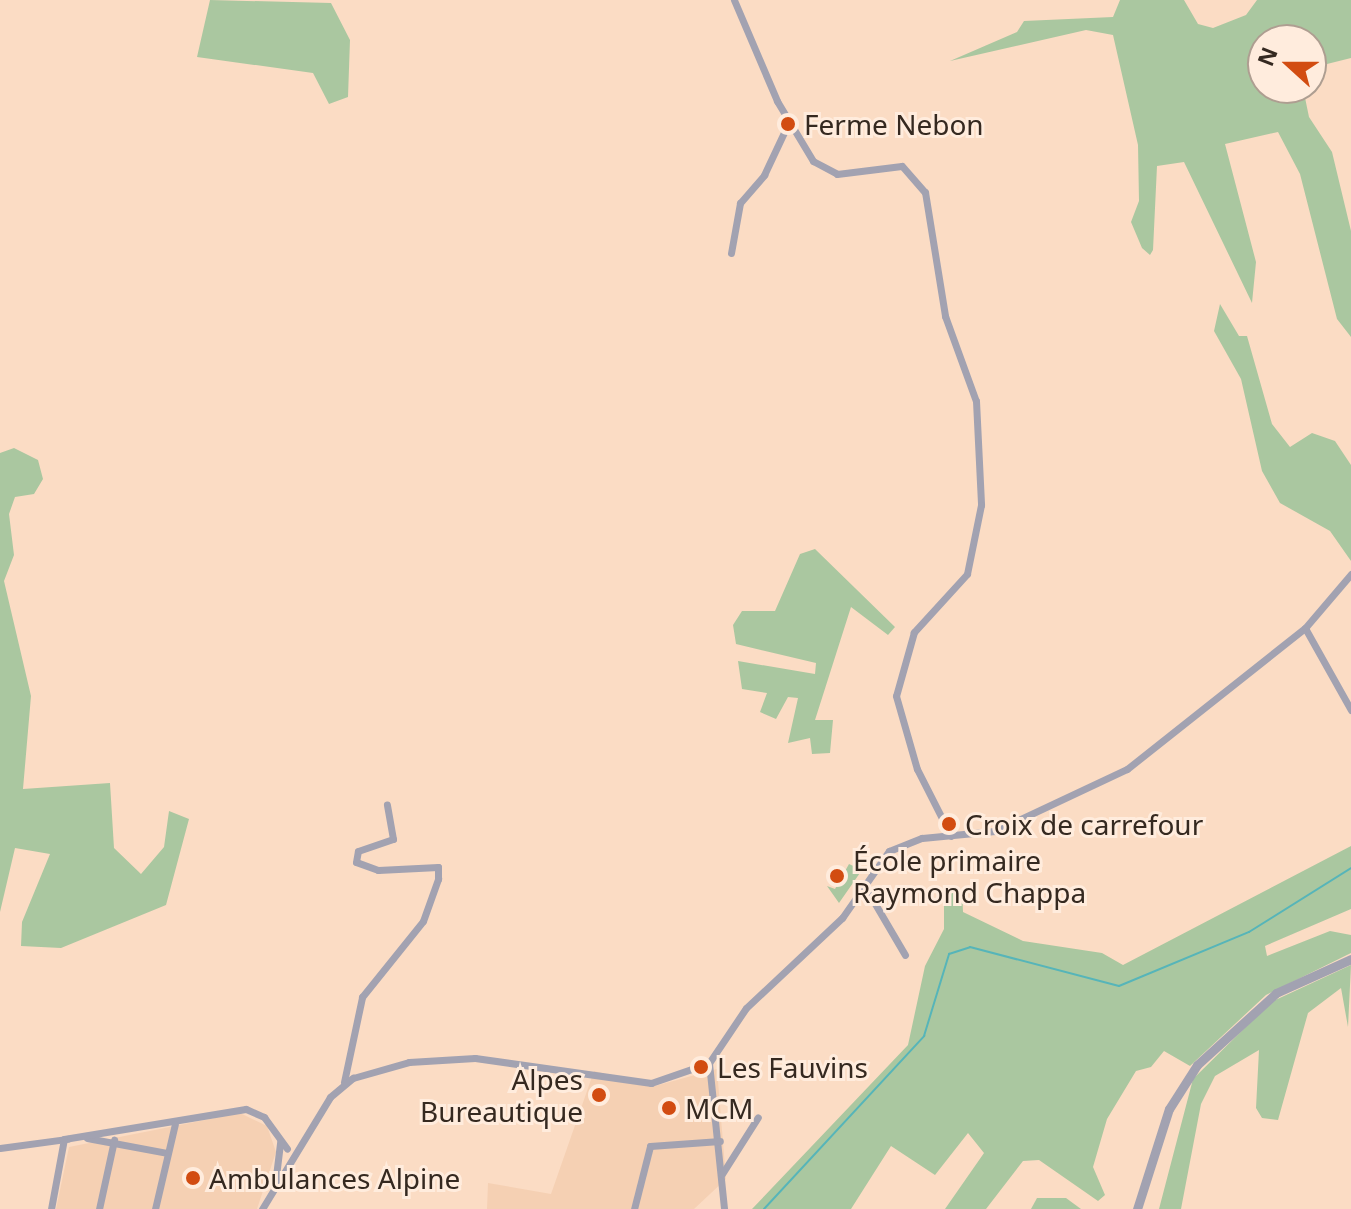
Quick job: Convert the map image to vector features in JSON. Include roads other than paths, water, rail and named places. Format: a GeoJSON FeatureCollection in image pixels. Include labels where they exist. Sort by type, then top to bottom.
{"type":"FeatureCollection","features":[{"type":"Feature","properties":{"kind":"street"},"geometry":{"type":"LineString","coordinates":[[734,0],[788,124],[828,172],[895,166],[920,178],[945,316],[974,389],[981,505],[971,562],[960,586],[914,632],[896,696],[917,769],[951,836]]}},
{"type":"Feature","properties":{"kind":"street"},"geometry":{"type":"LineString","coordinates":[[731,253],[740,203],[764,175],[788,124]]}},
{"type":"Feature","properties":{"kind":"street"},"geometry":{"type":"LineString","coordinates":[[344,1082],[409,1062],[459,1058],[651,1083],[709,1063],[746,1008],[842,918],[864,885],[899,845],[995,831],[1127,769],[1305,628],[1351,574]]}},
{"type":"Feature","properties":{"kind":"street"},"geometry":{"type":"LineString","coordinates":[[1305,628],[1351,710]]}},
{"type":"Feature","properties":{"kind":"street"},"geometry":{"type":"LineString","coordinates":[[262,1209],[287,1154],[302,1144],[344,1082],[362,997],[423,921],[438,867],[378,870],[356,862],[358,851],[393,839],[387,805]]}},
{"type":"Feature","properties":{"kind":"street"},"geometry":{"type":"LineString","coordinates":[[864,885],[905,955]]}},
{"type":"Feature","properties":{"kind":"street"},"geometry":{"type":"LineString","coordinates":[[1137,1209],[1169,1109],[1197,1065],[1276,993],[1351,959]]}},
{"type":"Feature","properties":{"kind":"street"},"geometry":{"type":"LineString","coordinates":[[709,1063],[720,1141],[724,1209]]}},
{"type":"Feature","properties":{"kind":"street"},"geometry":{"type":"LineString","coordinates":[[0,1148],[175,1124],[246,1109],[264,1117],[287,1154]]}},
{"type":"Feature","properties":{"kind":"street"},"geometry":{"type":"LineString","coordinates":[[722,1174],[758,1117]]}},
{"type":"Feature","properties":{"kind":"street"},"geometry":{"type":"LineString","coordinates":[[155,1209],[175,1124]]}},
{"type":"Feature","properties":{"kind":"street"},"geometry":{"type":"LineString","coordinates":[[99,1209],[122,1129]]}},
{"type":"Feature","properties":{"kind":"street"},"geometry":{"type":"LineString","coordinates":[[64,1139],[117,1141],[167,1153]]}},
{"type":"Feature","properties":{"kind":"street"},"geometry":{"type":"LineString","coordinates":[[51,1209],[64,1139]]}},
{"type":"Feature","properties":{"kind":"street"},"geometry":{"type":"LineString","coordinates":[[634,1209],[650,1146],[720,1141]]}},
{"type":"Feature","properties":{"kind":"waterway"},"geometry":{"type":"LineString","coordinates":[[764,1209],[924,1036],[949,954],[970,947],[1119,986],[1249,932],[1351,868]]}},
{"type":"Feature","properties":{"kind":"place","name":"Ferme Nebon"},"geometry":{"type":"Point","coordinates":[788,124]}},
{"type":"Feature","properties":{"kind":"place","name":"Croix de carrefour"},"geometry":{"type":"Point","coordinates":[949,824]}},
{"type":"Feature","properties":{"kind":"place","name":"École primaire Raymond Chappa"},"geometry":{"type":"Point","coordinates":[837,876]}},
{"type":"Feature","properties":{"kind":"place","name":"Les Fauvins"},"geometry":{"type":"Point","coordinates":[701,1067]}},
{"type":"Feature","properties":{"kind":"place","name":"Alpes Bureautique"},"geometry":{"type":"Point","coordinates":[599,1095]}},
{"type":"Feature","properties":{"kind":"place","name":"MCM"},"geometry":{"type":"Point","coordinates":[669,1108]}},
{"type":"Feature","properties":{"kind":"place","name":"Ambulances Alpine"},"geometry":{"type":"Point","coordinates":[193,1178]}}]}
